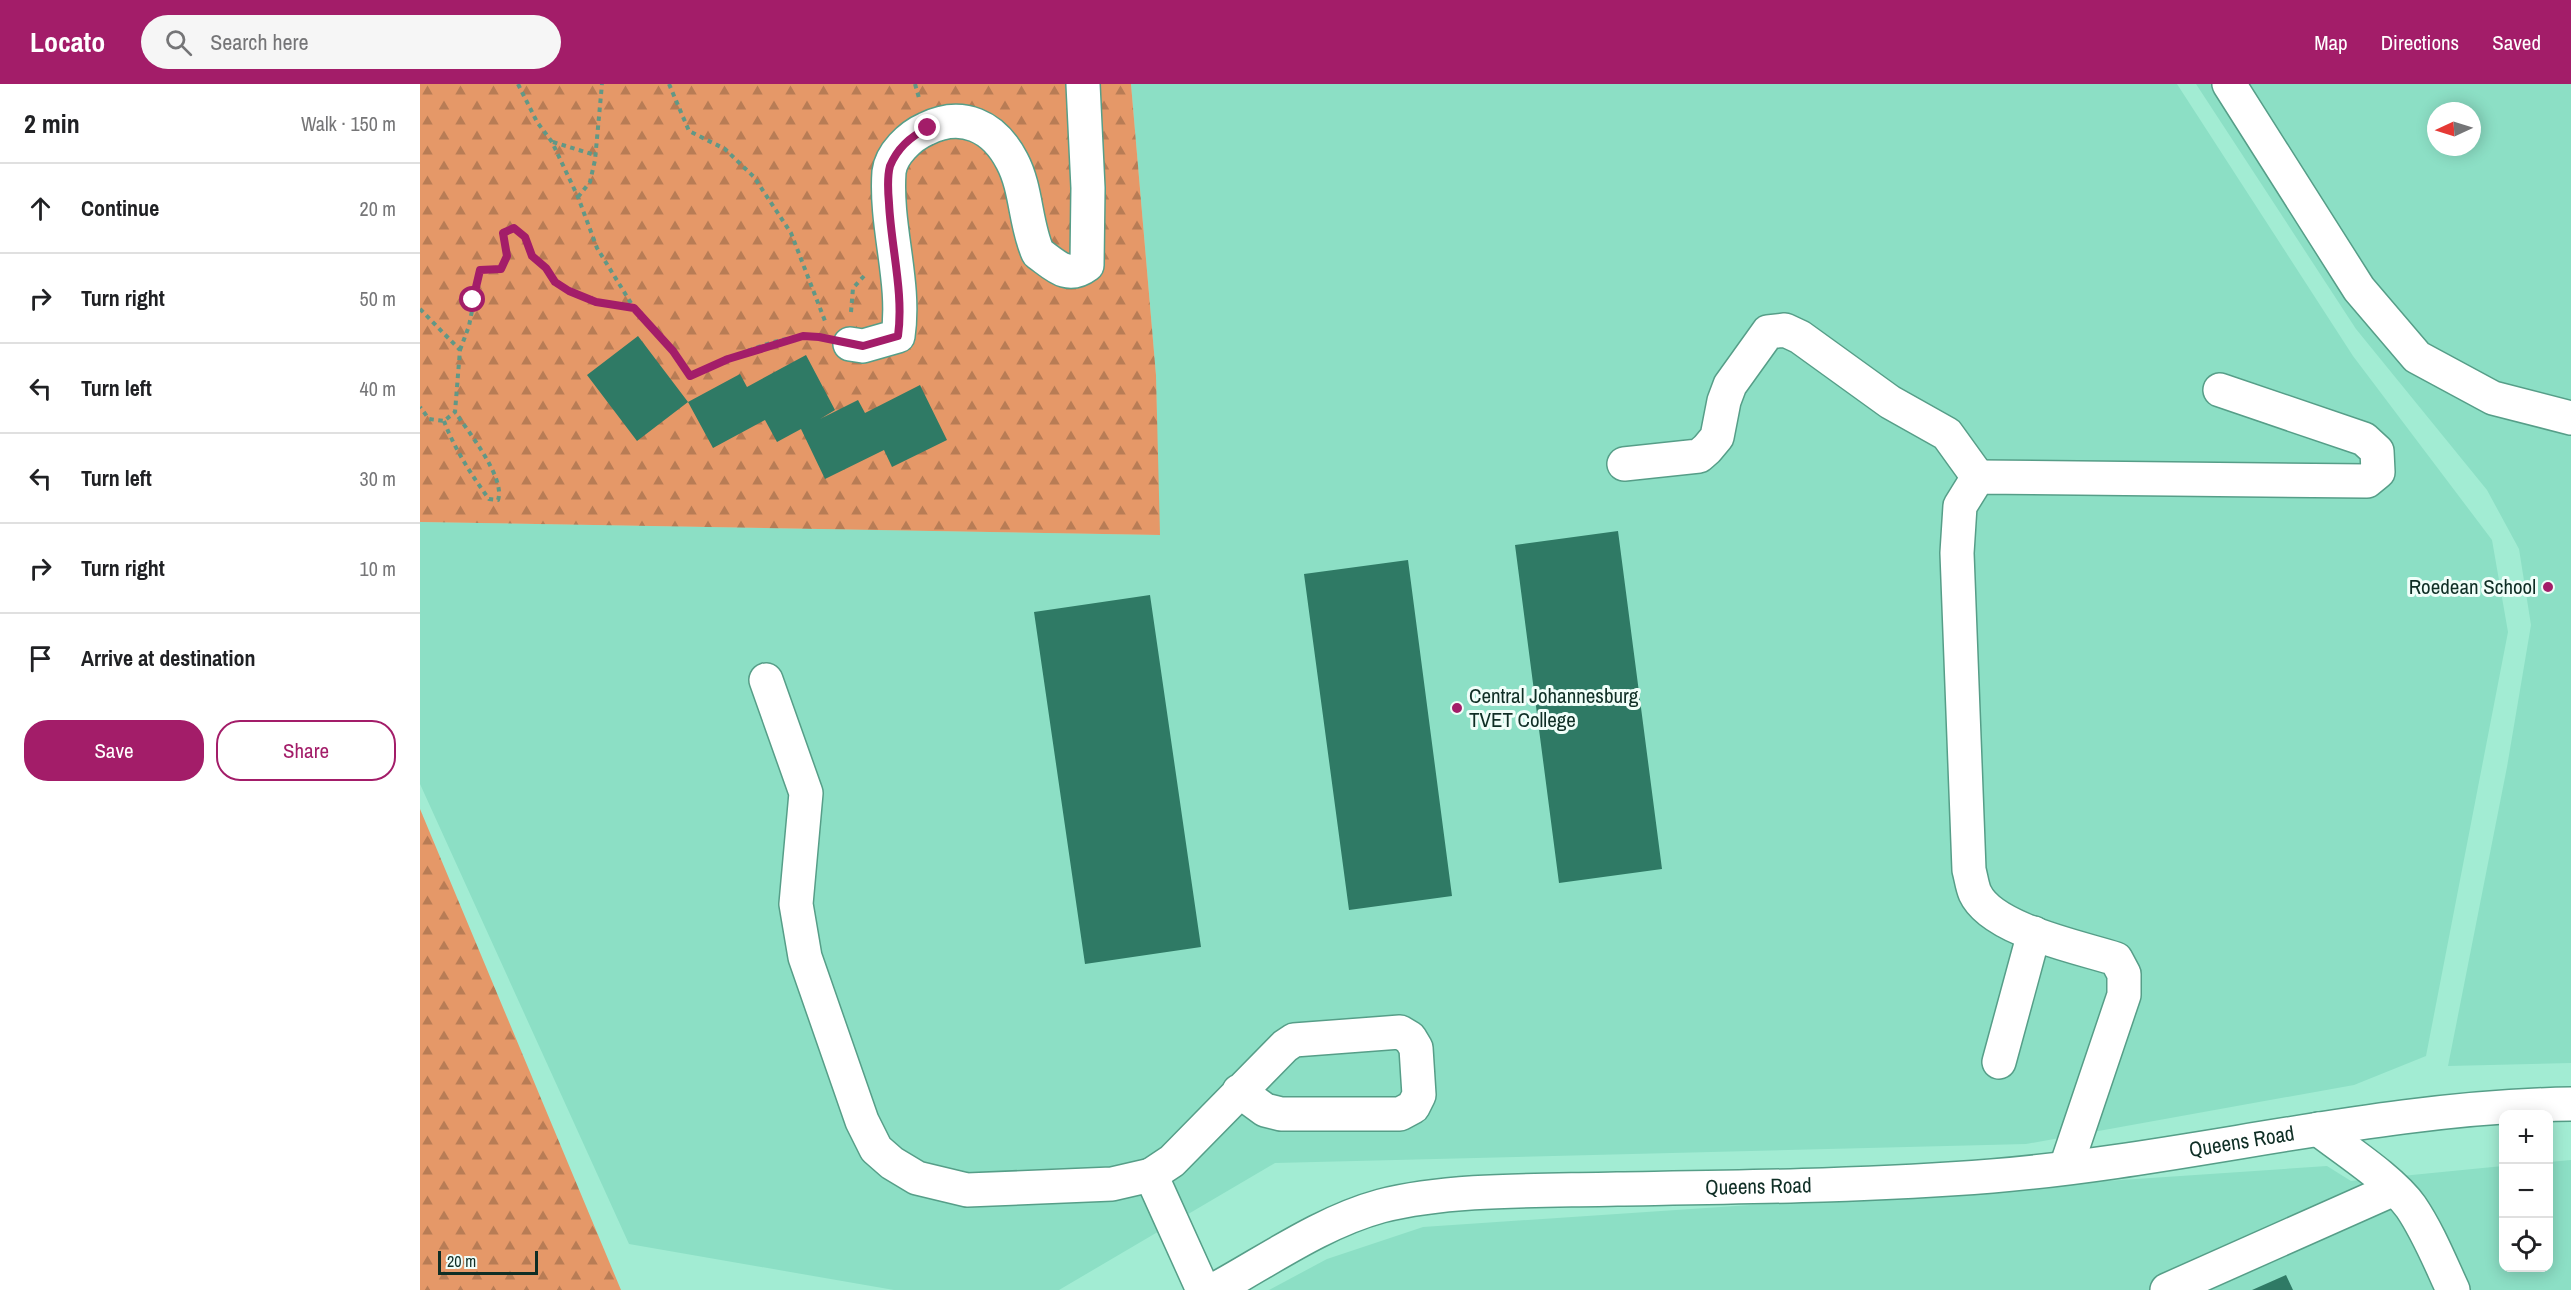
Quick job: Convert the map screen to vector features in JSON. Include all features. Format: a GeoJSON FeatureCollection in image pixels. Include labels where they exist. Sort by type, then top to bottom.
{"type":"FeatureCollection","features":[{"type":"Feature","properties":{"kind":"street"},"geometry":{"type":"LineString","coordinates":[[841,343],[863,346],[898,336],[900,319],[891,241],[889,169],[897,153],[907,141],[936,123],[966,120],[985,130],[1000,144],[1013,162],[1038,254],[1066,273],[1077,273],[1087,265],[1088,188],[1083,84]]}},
{"type":"Feature","properties":{"kind":"street"},"geometry":{"type":"LineString","coordinates":[[2229,84],[2359,289],[2416,357],[2493,398],[2571,418]]}},
{"type":"Feature","properties":{"kind":"street"},"geometry":{"type":"LineString","coordinates":[[1624,464],[1698,456],[1707,449],[1717,438],[1724,401],[1730,385],[1768,332],[1785,330],[1800,337],[1890,402],[1947,434],[1978,477]]}},
{"type":"Feature","properties":{"kind":"street"},"geometry":{"type":"LineString","coordinates":[[1978,477],[2367,481],[2378,472],[2377,451],[2364,439],[2220,390]]}},
{"type":"Feature","properties":{"kind":"street"},"geometry":{"type":"LineString","coordinates":[[1978,477],[1960,506],[1957,553],[1970,870],[1975,894],[1996,916],[2034,933],[2116,959],[2124,974],[2124,994],[2066,1167]]}},
{"type":"Feature","properties":{"kind":"street"},"geometry":{"type":"LineString","coordinates":[[766,680],[806,793],[796,904],[805,957],[862,1121],[876,1149],[892,1163],[917,1178],[967,1190],[1103,1185],[1151,1175],[1172,1161],[1239,1091],[1294,1040],[1400,1032],[1410,1038],[1416,1048],[1419,1095],[1413,1107],[1400,1114],[1281,1114],[1265,1110],[1239,1091]]}},
{"type":"Feature","properties":{"kind":"street"},"geometry":{"type":"LineString","coordinates":[[1999,1062],[2034,933]]}},
{"type":"Feature","properties":{"kind":"street","name":"Queens Road"},"geometry":{"type":"LineString","coordinates":[[1214,1290],[1327,1228],[1379,1207],[1408,1200],[1548,1191],[1829,1185],[1994,1176],[2158,1156],[2318,1129],[2442,1113],[2571,1104]]}},
{"type":"Feature","properties":{"kind":"street"},"geometry":{"type":"LineString","coordinates":[[2318,1129],[2394,1190],[2410,1206],[2430,1239],[2453,1290]]}},
{"type":"Feature","properties":{"kind":"street"},"geometry":{"type":"LineString","coordinates":[[1151,1175],[1203,1290]]}},
{"type":"Feature","properties":{"kind":"street"},"geometry":{"type":"LineString","coordinates":[[2167,1290],[2394,1190]]}},
{"type":"Feature","properties":{"kind":"path"},"geometry":{"type":"LineString","coordinates":[[518,84],[537,122],[552,142],[578,197],[597,248],[634,308],[673,351],[690,376],[728,359],[784,341],[812,336],[841,343]]}},
{"type":"Feature","properties":{"kind":"path"},"geometry":{"type":"LineString","coordinates":[[578,197],[590,182],[602,84]]}},
{"type":"Feature","properties":{"kind":"path"},"geometry":{"type":"LineString","coordinates":[[669,84],[689,131],[725,149],[754,177],[791,233],[841,343]]}},
{"type":"Feature","properties":{"kind":"path"},"geometry":{"type":"LineString","coordinates":[[552,142],[595,155]]}},
{"type":"Feature","properties":{"kind":"path"},"geometry":{"type":"LineString","coordinates":[[444,421],[449,435],[479,486],[489,499],[498,500],[501,493],[490,464],[455,412],[460,350],[469,326],[480,270],[501,269],[507,256],[503,233],[514,228],[525,237],[532,256],[546,268],[555,282],[569,291],[596,302],[634,308]]}},
{"type":"Feature","properties":{"kind":"path"},"geometry":{"type":"LineString","coordinates":[[420,309],[460,350]]}},
{"type":"Feature","properties":{"kind":"path"},"geometry":{"type":"LineString","coordinates":[[420,407],[429,419],[444,421],[455,412]]}},
{"type":"Feature","properties":{"kind":"shaded area","name":"Central Johannesburg TVET College"},"geometry":{"type":"Polygon","coordinates":[[[1131,84],[2177,84],[2353,356],[2492,540],[2508,632],[2426,1056],[2354,1085],[2026,1144],[1275,1163],[1059,1290],[894,1290],[629,1244],[420,784],[420,522],[1159,535],[1156,375],[1131,84]]]}},
{"type":"Feature","properties":{"kind":"shaded area","name":"Roedean School"},"geometry":{"type":"Polygon","coordinates":[[[2196,84],[2571,84],[2571,1063],[2448,1066],[2507,767],[2531,625],[2519,549],[2487,490],[2356,329],[2196,84]]]}},
{"type":"Feature","properties":{"kind":"shaded area"},"geometry":{"type":"Polygon","coordinates":[[[2571,1160],[2571,1290],[1269,1290],[1327,1259],[1423,1227],[2327,1166],[2351,1181],[2499,1166],[2499,1272],[2553,1272],[2553,1162],[2571,1160]]]}},
{"type":"Feature","properties":{"kind":"green space"},"geometry":{"type":"Polygon","coordinates":[[[420,84],[1131,84],[1156,375],[1160,535],[420,522],[420,84]]]}},
{"type":"Feature","properties":{"kind":"green space"},"geometry":{"type":"Polygon","coordinates":[[[420,809],[621,1290],[420,1290],[420,809]]]}},
{"type":"Feature","properties":{"kind":"building"},"geometry":{"type":"Polygon","coordinates":[[[638,336],[688,402],[637,441],[587,375],[638,336]]]}},
{"type":"Feature","properties":{"kind":"building"},"geometry":{"type":"Polygon","coordinates":[[[806,355],[835,410],[820,419],[858,400],[865,413],[920,385],[947,440],[892,467],[884,450],[825,479],[801,429],[777,442],[765,420],[713,448],[688,402],[740,374],[747,387],[806,355]]]}},
{"type":"Feature","properties":{"kind":"building"},"geometry":{"type":"Polygon","coordinates":[[[1618,531],[1662,869],[1559,883],[1515,545],[1618,531]]]}},
{"type":"Feature","properties":{"kind":"building"},"geometry":{"type":"Polygon","coordinates":[[[1408,560],[1452,896],[1349,910],[1304,574],[1408,560]]]}},
{"type":"Feature","properties":{"kind":"building"},"geometry":{"type":"Polygon","coordinates":[[[1150,595],[1201,947],[1085,964],[1034,612],[1150,595]]]}},
{"type":"Feature","properties":{"kind":"building"},"geometry":{"type":"Polygon","coordinates":[[[2286,1275],[2293,1290],[2252,1290],[2286,1275]]]}},
{"type":"Feature","properties":{"kind":"place","name":"Roedean School"},"geometry":{"type":"Point","coordinates":[2548,587]}},
{"type":"Feature","properties":{"kind":"place","name":"Central Johannesburg TVET College"},"geometry":{"type":"Point","coordinates":[1457,708]}},
{"type":"Feature","properties":{"kind":"route"},"geometry":{"type":"LineString","coordinates":[[473,300],[480,270],[501,269],[507,256],[503,233],[514,228],[525,237],[532,256],[546,268],[555,282],[569,291],[596,302],[634,308],[673,351],[690,376],[728,359],[803,336],[863,346],[898,336],[900,319],[897,276],[891,241],[889,169],[897,153],[907,141],[928,128]]}}]}
